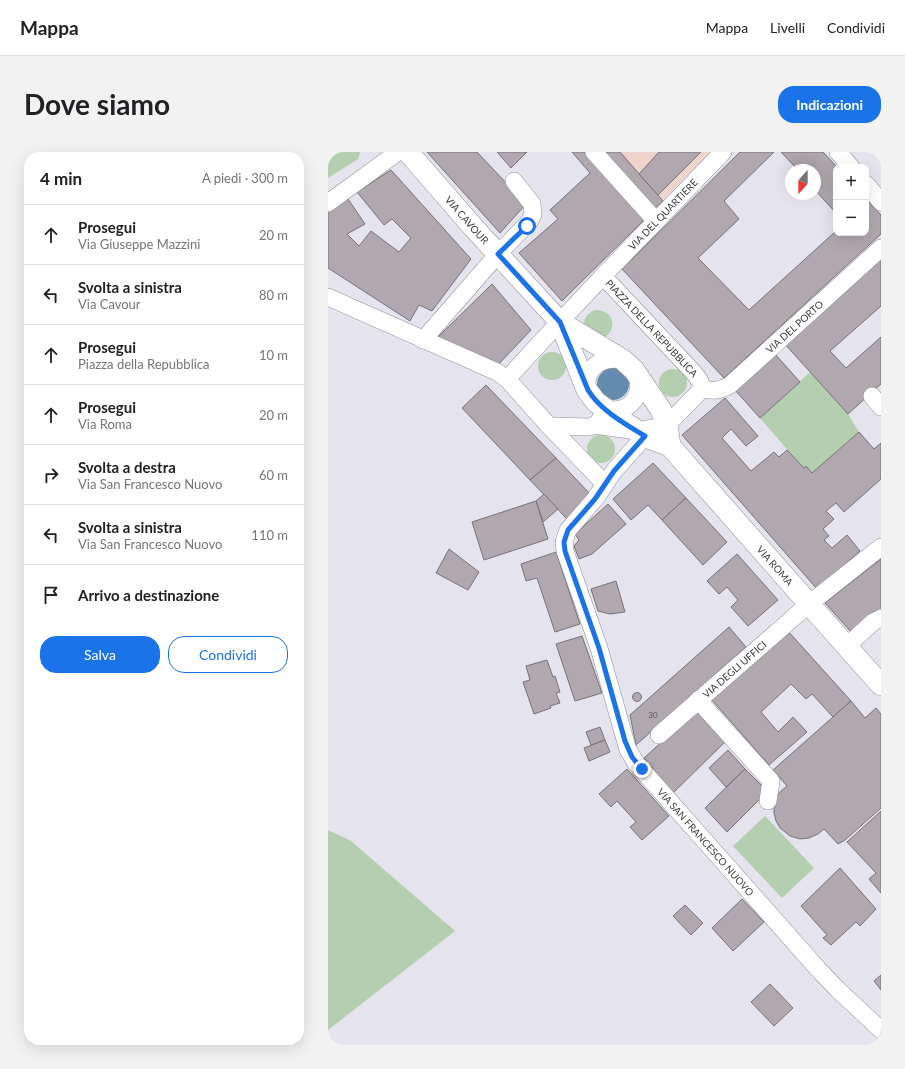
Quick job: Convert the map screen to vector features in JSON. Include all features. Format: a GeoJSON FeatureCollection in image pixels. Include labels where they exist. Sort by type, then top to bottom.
{"type":"FeatureCollection","features":[{"type":"Feature","properties":{"kind":"main road","name":"VIA CAVOUR"},"geometry":{"type":"LineString","coordinates":[[408,152],[560,322],[630,367]]}},
{"type":"Feature","properties":{"kind":"main road","name":"VIA CAVOUR"},"geometry":{"type":"LineString","coordinates":[[560,322],[588,390]]}},
{"type":"Feature","properties":{"kind":"main road"},"geometry":{"type":"LineString","coordinates":[[630,367],[659,405],[667,425],[670,446]]}},
{"type":"Feature","properties":{"kind":"main road"},"geometry":{"type":"LineString","coordinates":[[588,390],[596,402],[601,418]]}},
{"type":"Feature","properties":{"kind":"main road","name":"VIA ROMA"},"geometry":{"type":"LineString","coordinates":[[601,418],[670,446],[881,685]]}},
{"type":"Feature","properties":{"kind":"street"},"geometry":{"type":"LineString","coordinates":[[328,203],[398,152]]}},
{"type":"Feature","properties":{"kind":"street"},"geometry":{"type":"LineString","coordinates":[[594,152],[656,221]]}},
{"type":"Feature","properties":{"kind":"street","name":"VIA DEL QUARTIERE"},"geometry":{"type":"LineString","coordinates":[[603,276],[724,152]]}},
{"type":"Feature","properties":{"kind":"street"},"geometry":{"type":"LineString","coordinates":[[838,152],[848,164]]}},
{"type":"Feature","properties":{"kind":"street"},"geometry":{"type":"LineString","coordinates":[[423,340],[498,254],[527,226],[533,214],[532,204],[514,181]]}},
{"type":"Feature","properties":{"kind":"street"},"geometry":{"type":"LineString","coordinates":[[869,188],[881,202]]}},
{"type":"Feature","properties":{"kind":"street","name":"VIA DEL PORTO"},"geometry":{"type":"LineString","coordinates":[[702,389],[709,391],[720,390],[730,385],[881,248]]}},
{"type":"Feature","properties":{"kind":"street","name":"PIAZZA DELLA REPUBBLICA"},"geometry":{"type":"LineString","coordinates":[[507,379],[603,276],[694,372],[700,381],[702,389],[667,425]]}},
{"type":"Feature","properties":{"kind":"street"},"geometry":{"type":"LineString","coordinates":[[328,294],[336,300],[497,372],[507,379],[549,426],[605,484]]}},
{"type":"Feature","properties":{"kind":"street"},"geometry":{"type":"LineString","coordinates":[[549,426],[586,428],[601,418],[627,407],[633,402],[639,387],[630,367],[612,358],[605,360],[594,367],[588,378],[588,390]]}},
{"type":"Feature","properties":{"kind":"street"},"geometry":{"type":"LineString","coordinates":[[641,434],[667,425]]}},
{"type":"Feature","properties":{"kind":"street","name":"VIA SAN FRANCESCO NUOVO"},"geometry":{"type":"LineString","coordinates":[[641,434],[595,499],[568,530],[564,538],[564,547],[599,648],[628,750],[639,766],[818,969],[881,1030]]}},
{"type":"Feature","properties":{"kind":"street","name":"VIA DEGLI UFFICI"},"geometry":{"type":"LineString","coordinates":[[659,734],[808,604],[881,547]]}},
{"type":"Feature","properties":{"kind":"street"},"geometry":{"type":"LineString","coordinates":[[847,646],[873,622],[881,618]]}},
{"type":"Feature","properties":{"kind":"street"},"geometry":{"type":"LineString","coordinates":[[698,700],[771,781],[768,801]]}},
{"type":"Feature","properties":{"kind":"shaded area"},"geometry":{"type":"Polygon","coordinates":[[[603,152],[711,152],[655,208],[603,152]]]}},
{"type":"Feature","properties":{"kind":"green space"},"geometry":{"type":"Polygon","coordinates":[[[328,152],[360,152],[358,159],[328,178],[328,152]]]}},
{"type":"Feature","properties":{"kind":"green space"},"geometry":{"type":"Polygon","coordinates":[[[595,310],[606,313],[610,316],[612,321],[611,331],[602,339],[584,328],[586,317],[589,313],[595,310]]]}},
{"type":"Feature","properties":{"kind":"green space"},"geometry":{"type":"Polygon","coordinates":[[[552,352],[558,353],[562,356],[565,360],[565,372],[562,376],[558,379],[552,380],[546,379],[542,376],[539,372],[538,366],[539,360],[542,356],[546,353],[552,352]]]}},
{"type":"Feature","properties":{"kind":"green space"},"geometry":{"type":"Polygon","coordinates":[[[673,369],[679,370],[683,373],[686,377],[686,389],[683,393],[679,396],[673,397],[667,396],[663,393],[660,389],[659,383],[660,377],[663,373],[667,370],[673,369]]]}},
{"type":"Feature","properties":{"kind":"green space"},"geometry":{"type":"Polygon","coordinates":[[[810,372],[848,414],[859,432],[812,473],[806,466],[803,468],[760,418],[810,372]]]}},
{"type":"Feature","properties":{"kind":"green space"},"geometry":{"type":"Polygon","coordinates":[[[601,435],[607,436],[611,439],[614,443],[614,455],[611,459],[607,462],[601,463],[595,462],[591,459],[588,455],[587,449],[588,443],[591,439],[595,436],[601,435]]]}},
{"type":"Feature","properties":{"kind":"green space"},"geometry":{"type":"Polygon","coordinates":[[[765,816],[814,868],[782,898],[733,846],[765,816]]]}},
{"type":"Feature","properties":{"kind":"green space"},"geometry":{"type":"Polygon","coordinates":[[[328,830],[351,841],[455,931],[328,1030],[328,830]]]}},
{"type":"Feature","properties":{"kind":"water"},"geometry":{"type":"Polygon","coordinates":[[[610,368],[616,368],[626,375],[629,384],[628,390],[622,397],[616,400],[610,400],[600,393],[597,387],[597,381],[604,371],[610,368]]]}},
{"type":"Feature","properties":{"kind":"building"},"geometry":{"type":"Polygon","coordinates":[[[427,152],[477,152],[526,204],[500,233],[427,152]]]}},
{"type":"Feature","properties":{"kind":"building"},"geometry":{"type":"Polygon","coordinates":[[[497,152],[527,152],[511,168],[497,152]]]}},
{"type":"Feature","properties":{"kind":"building"},"geometry":{"type":"Polygon","coordinates":[[[572,152],[586,152],[647,217],[562,301],[519,253],[558,219],[550,210],[590,173],[572,152]]]}},
{"type":"Feature","properties":{"kind":"building"},"geometry":{"type":"Polygon","coordinates":[[[603,152],[620,152],[663,201],[655,208],[603,152]]]}},
{"type":"Feature","properties":{"kind":"building"},"geometry":{"type":"Polygon","coordinates":[[[659,152],[701,152],[658,195],[639,174],[659,152]]]}},
{"type":"Feature","properties":{"kind":"building"},"geometry":{"type":"Polygon","coordinates":[[[740,152],[774,152],[724,201],[739,219],[698,258],[749,310],[833,234],[833,236],[869,236],[869,202],[881,215],[881,234],[724,378],[622,269],[740,152]]]}},
{"type":"Feature","properties":{"kind":"building"},"geometry":{"type":"Polygon","coordinates":[[[781,152],[823,152],[834,164],[833,210],[821,197],[821,164],[792,164],[781,152]]]}},
{"type":"Feature","properties":{"kind":"building"},"geometry":{"type":"Polygon","coordinates":[[[875,152],[881,152],[881,159],[875,152]]]}},
{"type":"Feature","properties":{"kind":"building"},"geometry":{"type":"Polygon","coordinates":[[[391,170],[471,259],[432,311],[419,305],[410,321],[328,268],[328,211],[348,199],[365,224],[347,234],[359,246],[371,231],[399,252],[411,238],[392,219],[384,225],[357,192],[391,170]]]}},
{"type":"Feature","properties":{"kind":"building"},"geometry":{"type":"Polygon","coordinates":[[[881,255],[881,306],[830,351],[846,368],[881,337],[881,384],[848,414],[783,342],[881,255]]]}},
{"type":"Feature","properties":{"kind":"building"},"geometry":{"type":"Polygon","coordinates":[[[492,284],[531,330],[496,367],[440,343],[439,336],[492,284]]]}},
{"type":"Feature","properties":{"kind":"building"},"geometry":{"type":"Polygon","coordinates":[[[774,353],[800,382],[760,418],[734,389],[774,353]]]}},
{"type":"Feature","properties":{"kind":"building"},"geometry":{"type":"Polygon","coordinates":[[[486,385],[556,458],[530,480],[462,408],[486,385]]]}},
{"type":"Feature","properties":{"kind":"building"},"geometry":{"type":"Polygon","coordinates":[[[725,398],[758,436],[746,446],[731,429],[722,438],[751,471],[774,452],[779,457],[787,450],[804,468],[806,466],[812,473],[859,432],[874,449],[881,443],[881,479],[844,512],[836,503],[826,511],[834,519],[823,529],[829,536],[824,540],[832,548],[847,535],[860,551],[817,589],[682,435],[725,398]]]}},
{"type":"Feature","properties":{"kind":"building"},"geometry":{"type":"Polygon","coordinates":[[[556,458],[592,496],[568,520],[530,480],[556,458]]]}},
{"type":"Feature","properties":{"kind":"building"},"geometry":{"type":"Polygon","coordinates":[[[653,463],[686,498],[662,520],[648,505],[631,520],[613,499],[653,463]]]}},
{"type":"Feature","properties":{"kind":"building"},"geometry":{"type":"Polygon","coordinates":[[[544,494],[558,509],[543,522],[536,501],[544,494]]]}},
{"type":"Feature","properties":{"kind":"building"},"geometry":{"type":"Polygon","coordinates":[[[686,498],[727,542],[703,565],[662,520],[686,498]]]}},
{"type":"Feature","properties":{"kind":"building"},"geometry":{"type":"Polygon","coordinates":[[[536,501],[548,539],[484,560],[472,522],[536,501]]]}},
{"type":"Feature","properties":{"kind":"building"},"geometry":{"type":"Polygon","coordinates":[[[608,504],[626,524],[592,554],[579,559],[574,546],[579,540],[575,534],[608,504]]]}},
{"type":"Feature","properties":{"kind":"building"},"geometry":{"type":"Polygon","coordinates":[[[449,549],[479,572],[468,590],[436,573],[449,549]]]}},
{"type":"Feature","properties":{"kind":"building"},"geometry":{"type":"Polygon","coordinates":[[[556,552],[580,624],[555,632],[537,578],[526,581],[521,564],[556,552]]]}},
{"type":"Feature","properties":{"kind":"building"},"geometry":{"type":"Polygon","coordinates":[[[737,554],[778,600],[748,626],[731,607],[738,600],[727,587],[719,594],[707,581],[737,554]]]}},
{"type":"Feature","properties":{"kind":"building"},"geometry":{"type":"Polygon","coordinates":[[[881,559],[881,614],[853,634],[825,603],[881,559]]]}},
{"type":"Feature","properties":{"kind":"building"},"geometry":{"type":"Polygon","coordinates":[[[616,581],[625,612],[610,614],[598,611],[591,589],[616,581]]]}},
{"type":"Feature","properties":{"kind":"building"},"geometry":{"type":"Polygon","coordinates":[[[729,627],[746,647],[636,745],[630,715],[729,627]]]}},
{"type":"Feature","properties":{"kind":"building"},"geometry":{"type":"Polygon","coordinates":[[[787,630],[851,701],[833,717],[812,694],[806,699],[791,684],[761,712],[778,732],[793,717],[807,732],[769,765],[711,699],[787,630]]]}},
{"type":"Feature","properties":{"kind":"building"},"geometry":{"type":"Polygon","coordinates":[[[582,636],[602,693],[575,701],[556,644],[582,636]]]}},
{"type":"Feature","properties":{"kind":"building"},"geometry":{"type":"Polygon","coordinates":[[[547,660],[553,677],[555,676],[560,692],[556,693],[560,703],[534,714],[523,682],[530,680],[526,666],[547,660]]]}},
{"type":"Feature","properties":{"kind":"building"},"geometry":{"type":"Polygon","coordinates":[[[635,693],[639,693],[641,697],[639,701],[635,701],[633,699],[633,695],[635,693]]]}},
{"type":"Feature","properties":{"kind":"building"},"geometry":{"type":"Polygon","coordinates":[[[851,701],[865,718],[876,708],[881,714],[881,808],[845,840],[838,844],[824,829],[818,834],[809,838],[800,839],[790,836],[780,828],[776,821],[774,805],[776,797],[787,786],[773,770],[851,701]]]}},
{"type":"Feature","properties":{"kind":"building"},"geometry":{"type":"Polygon","coordinates":[[[697,710],[725,742],[673,793],[644,758],[697,710]]]}},
{"type":"Feature","properties":{"kind":"building"},"geometry":{"type":"Polygon","coordinates":[[[600,727],[605,740],[591,745],[586,732],[600,727]]]}},
{"type":"Feature","properties":{"kind":"building"},"geometry":{"type":"Polygon","coordinates":[[[605,740],[610,752],[589,761],[584,748],[605,740]]]}},
{"type":"Feature","properties":{"kind":"building"},"geometry":{"type":"Polygon","coordinates":[[[728,750],[745,769],[726,787],[709,768],[728,750]]]}},
{"type":"Feature","properties":{"kind":"building"},"geometry":{"type":"Polygon","coordinates":[[[627,769],[669,816],[642,840],[630,827],[636,822],[617,801],[611,807],[599,794],[627,769]]]}},
{"type":"Feature","properties":{"kind":"building"},"geometry":{"type":"Polygon","coordinates":[[[745,769],[763,787],[762,797],[727,832],[705,808],[745,769]]]}},
{"type":"Feature","properties":{"kind":"building"},"geometry":{"type":"Polygon","coordinates":[[[881,811],[881,893],[869,879],[876,873],[847,842],[881,811]]]}},
{"type":"Feature","properties":{"kind":"building"},"geometry":{"type":"Polygon","coordinates":[[[840,868],[876,909],[860,926],[856,922],[831,945],[823,938],[827,935],[801,906],[840,868]]]}},
{"type":"Feature","properties":{"kind":"building"},"geometry":{"type":"Polygon","coordinates":[[[742,899],[764,922],[733,951],[712,928],[742,899]]]}},
{"type":"Feature","properties":{"kind":"building"},"geometry":{"type":"Polygon","coordinates":[[[685,905],[703,923],[691,935],[673,916],[685,905]]]}},
{"type":"Feature","properties":{"kind":"building"},"geometry":{"type":"Polygon","coordinates":[[[881,975],[881,990],[874,981],[881,975]]]}},
{"type":"Feature","properties":{"kind":"building"},"geometry":{"type":"Polygon","coordinates":[[[770,984],[793,1008],[774,1026],[751,1002],[770,984]]]}},
{"type":"Feature","properties":{"kind":"route"},"geometry":{"type":"LineString","coordinates":[[527,226],[498,254],[560,322],[591,396],[606,410],[645,436],[611,475],[586,510],[571,525],[564,538],[565,551],[599,648],[628,750],[636,763],[642,769]]}}]}
